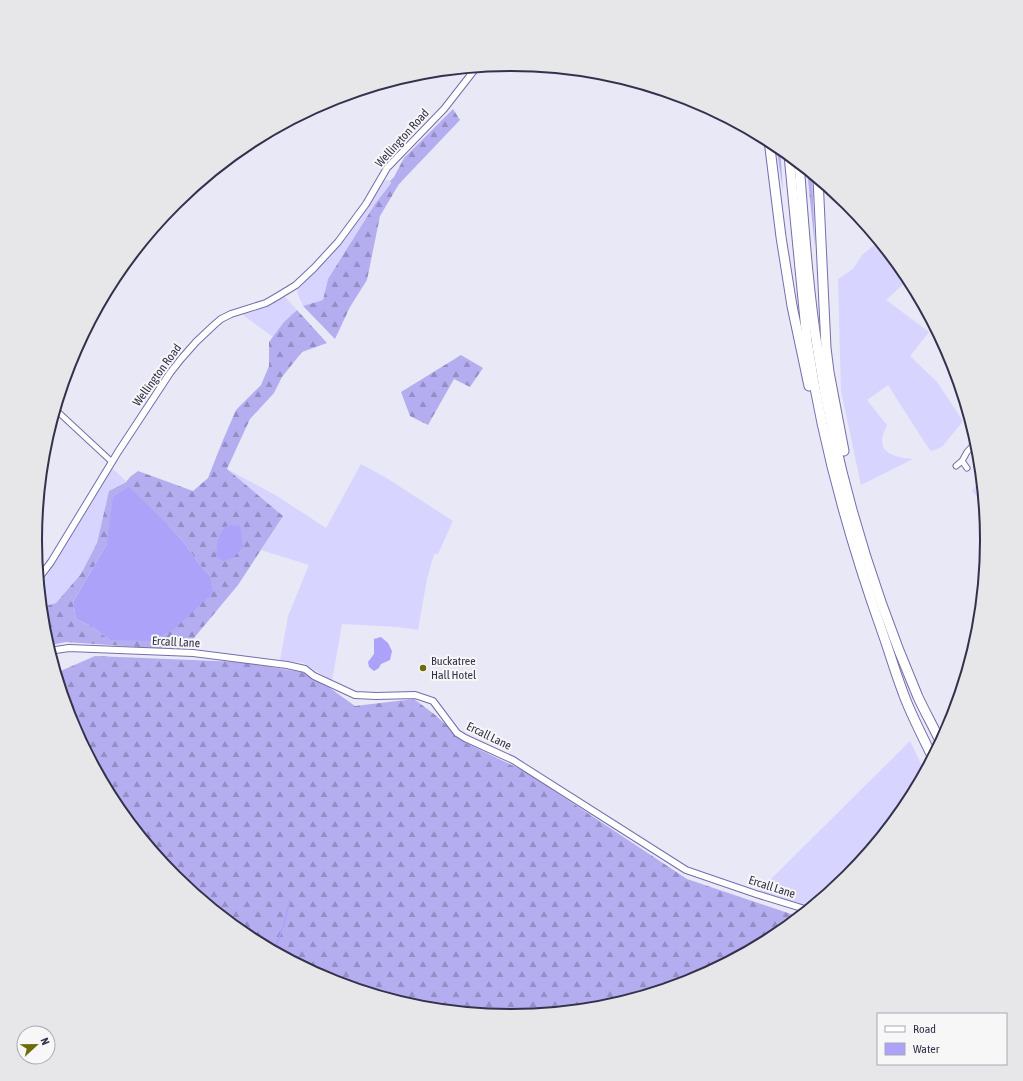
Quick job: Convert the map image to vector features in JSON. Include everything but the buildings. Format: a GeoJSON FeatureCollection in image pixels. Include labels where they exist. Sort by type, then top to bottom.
{"type":"FeatureCollection","features":[{"type":"Feature","properties":{"kind":"highway"},"geometry":{"type":"LineString","coordinates":[[770,149],[781,237],[792,306],[808,380],[822,423]]}},
{"type":"Feature","properties":{"kind":"highway"},"geometry":{"type":"LineString","coordinates":[[790,163],[807,341],[811,368],[832,466],[849,530],[870,596],[907,703],[930,753]]}},
{"type":"Feature","properties":{"kind":"highway"},"geometry":{"type":"LineString","coordinates":[[800,170],[808,269],[818,352],[828,407],[850,502],[863,547],[885,612],[919,697],[938,737]]}},
{"type":"Feature","properties":{"kind":"highway"},"geometry":{"type":"LineString","coordinates":[[818,186],[826,348],[829,372],[863,547]]}},
{"type":"Feature","properties":{"kind":"street","name":"Wellington Road"},"geometry":{"type":"LineString","coordinates":[[43,572],[170,373],[196,342],[221,319],[231,314],[266,303],[296,285],[314,268],[338,242],[366,204],[387,168],[444,109],[472,73]]}},
{"type":"Feature","properties":{"kind":"street"},"geometry":{"type":"LineString","coordinates":[[60,413],[112,462]]}},
{"type":"Feature","properties":{"kind":"street"},"geometry":{"type":"LineString","coordinates":[[956,466],[962,461],[972,447]]}},
{"type":"Feature","properties":{"kind":"street"},"geometry":{"type":"LineString","coordinates":[[962,461],[967,468]]}},
{"type":"Feature","properties":{"kind":"street","name":"Ercall Lane"},"geometry":{"type":"LineString","coordinates":[[55,650],[68,648],[193,653],[287,665],[305,669],[314,676],[355,695],[415,695],[433,701],[458,733],[465,738],[513,760],[686,870],[803,908]]}},
{"type":"Feature","properties":{"kind":"shaded area"},"geometry":{"type":"Polygon","coordinates":[[[385,180],[391,182],[375,204],[328,279],[323,300],[303,306],[297,292],[299,287],[345,238],[385,180]]]}},
{"type":"Feature","properties":{"kind":"shaded area"},"geometry":{"type":"Polygon","coordinates":[[[875,244],[904,283],[886,300],[929,332],[910,356],[937,382],[963,421],[942,447],[931,451],[888,385],[867,400],[887,425],[882,441],[885,450],[893,455],[913,459],[861,485],[841,391],[838,279],[853,269],[862,255],[875,244]]]}},
{"type":"Feature","properties":{"kind":"shaded area"},"geometry":{"type":"Polygon","coordinates":[[[285,297],[297,310],[284,322],[273,337],[242,314],[260,309],[285,297]]]}},
{"type":"Feature","properties":{"kind":"shaded area"},"geometry":{"type":"Polygon","coordinates":[[[361,464],[385,477],[453,521],[438,554],[434,554],[427,579],[418,630],[398,627],[342,624],[332,681],[304,663],[280,660],[288,616],[309,565],[261,550],[283,516],[227,469],[277,496],[326,528],[361,464]]]}},
{"type":"Feature","properties":{"kind":"shaded area"},"geometry":{"type":"Polygon","coordinates":[[[112,468],[126,481],[109,491],[97,543],[81,574],[56,603],[47,606],[44,581],[112,468]]]}},
{"type":"Feature","properties":{"kind":"shaded area"},"geometry":{"type":"Polygon","coordinates":[[[977,483],[979,499],[972,491],[977,483]]]}},
{"type":"Feature","properties":{"kind":"shaded area"},"geometry":{"type":"Polygon","coordinates":[[[910,741],[923,767],[902,801],[884,826],[843,872],[804,907],[756,894],[910,741]]]}},
{"type":"Feature","properties":{"kind":"green space"},"geometry":{"type":"Polygon","coordinates":[[[453,109],[460,120],[399,184],[380,216],[367,280],[350,307],[335,339],[303,306],[323,300],[328,279],[375,204],[391,183],[390,181],[394,177],[404,158],[453,109]]]}},
{"type":"Feature","properties":{"kind":"green space"},"geometry":{"type":"Polygon","coordinates":[[[777,154],[781,156],[783,191],[777,154]]]}},
{"type":"Feature","properties":{"kind":"green space"},"geometry":{"type":"Polygon","coordinates":[[[808,177],[812,181],[815,248],[808,177]]]}},
{"type":"Feature","properties":{"kind":"green space"},"geometry":{"type":"Polygon","coordinates":[[[297,310],[327,343],[302,352],[282,377],[274,393],[250,419],[227,469],[283,516],[238,585],[184,650],[65,642],[54,645],[47,606],[56,603],[81,574],[97,543],[109,491],[126,482],[138,471],[193,491],[208,478],[236,410],[261,385],[269,366],[269,342],[284,322],[297,310]],[[168,525],[107,544],[73,602],[76,619],[91,626],[110,640],[210,576],[199,564],[186,545],[168,525]]]}},
{"type":"Feature","properties":{"kind":"green space"},"geometry":{"type":"Polygon","coordinates":[[[461,355],[483,368],[470,387],[454,379],[428,425],[410,416],[401,392],[461,355]]]}},
{"type":"Feature","properties":{"kind":"green space"},"geometry":{"type":"Polygon","coordinates":[[[95,656],[241,662],[301,672],[323,683],[355,706],[414,699],[434,714],[466,743],[524,771],[687,879],[794,915],[746,947],[719,962],[691,974],[633,994],[573,1006],[512,1010],[450,1006],[390,994],[361,985],[304,962],[251,931],[226,913],[180,872],[139,826],[105,775],[90,748],[78,720],[61,671],[95,656]]]}},
{"type":"Feature","properties":{"kind":"water"},"geometry":{"type":"Polygon","coordinates":[[[129,487],[186,545],[199,564],[210,576],[213,593],[174,629],[152,641],[110,640],[91,626],[76,619],[73,602],[107,544],[113,497],[129,487]]]}},
{"type":"Feature","properties":{"kind":"water"},"geometry":{"type":"Polygon","coordinates":[[[226,526],[240,526],[243,547],[233,558],[223,561],[216,557],[218,540],[226,526]]]}},
{"type":"Feature","properties":{"kind":"water"},"geometry":{"type":"Polygon","coordinates":[[[381,637],[388,643],[392,651],[390,660],[381,664],[379,668],[374,671],[369,667],[368,662],[374,654],[374,639],[381,637]]]}},
{"type":"Feature","properties":{"kind":"waterway"},"geometry":{"type":"LineString","coordinates":[[276,946],[283,927],[290,900]]}},
{"type":"Feature","properties":{"kind":"place","name":"Buckatree Hall Hotel"},"geometry":{"type":"Point","coordinates":[423,668]}}]}
